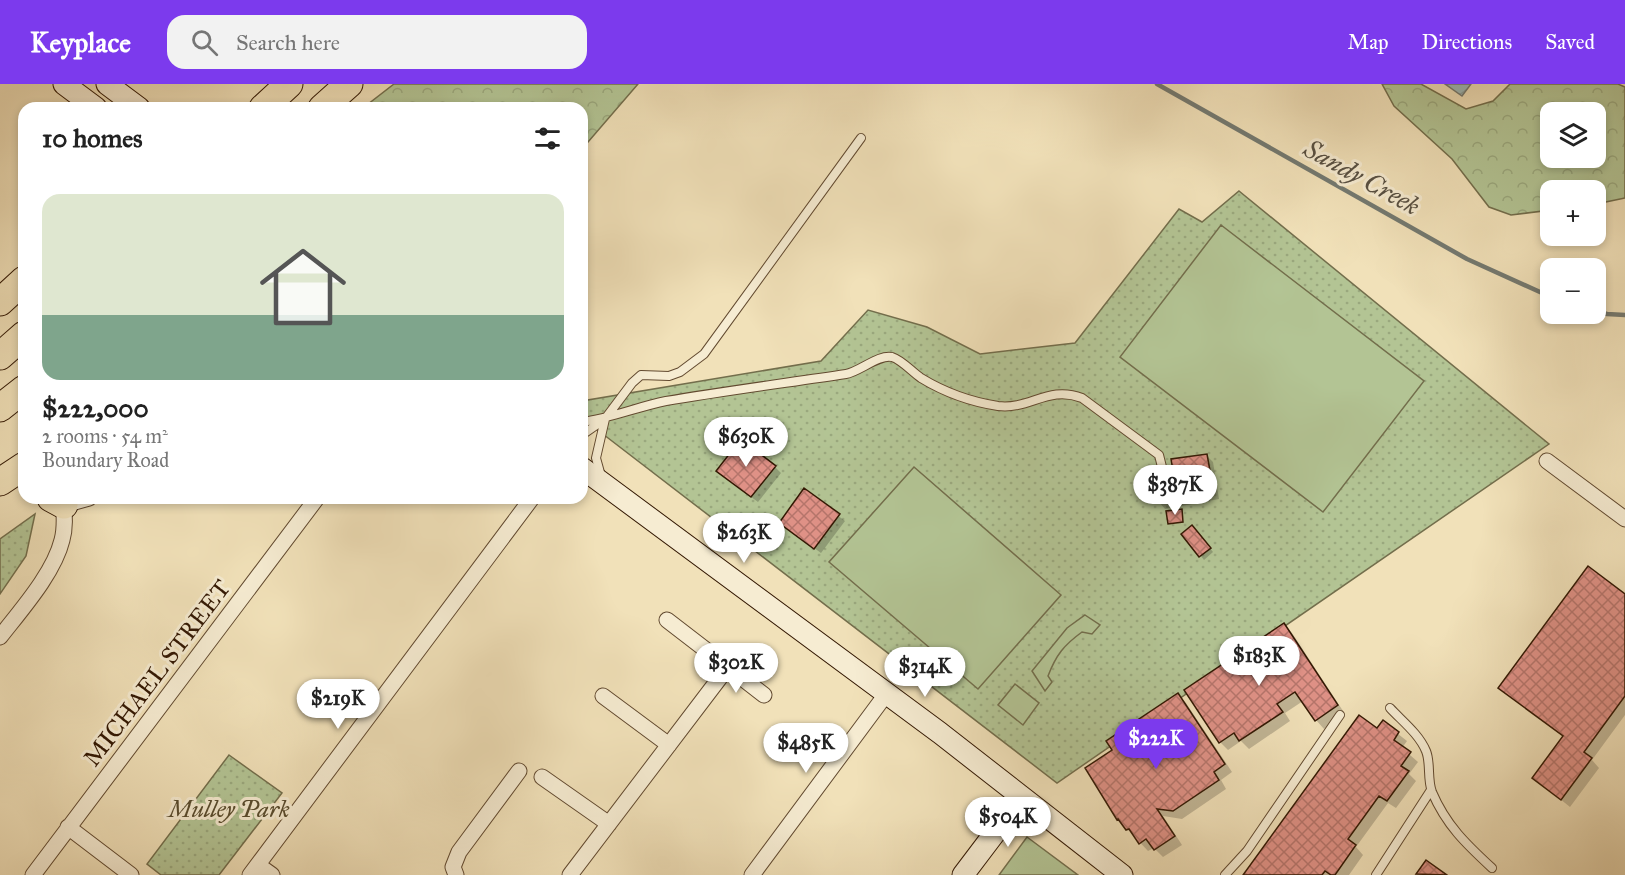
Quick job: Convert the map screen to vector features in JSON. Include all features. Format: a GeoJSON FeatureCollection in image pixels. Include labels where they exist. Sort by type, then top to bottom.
{"type":"FeatureCollection","features":[{"type":"Feature","properties":{"kind":"highway"},"geometry":{"type":"LineString","coordinates":[[268,102],[288,84]]}},
{"type":"Feature","properties":{"kind":"highway"},"geometry":{"type":"LineString","coordinates":[[329,102],[349,84]]}},
{"type":"Feature","properties":{"kind":"highway"},"geometry":{"type":"LineString","coordinates":[[0,302],[18,286]]}},
{"type":"Feature","properties":{"kind":"highway"},"geometry":{"type":"LineString","coordinates":[[0,356],[18,340]]}},
{"type":"Feature","properties":{"kind":"highway"},"geometry":{"type":"LineString","coordinates":[[0,408],[18,394]]}},
{"type":"Feature","properties":{"kind":"highway"},"geometry":{"type":"LineString","coordinates":[[0,484],[18,470]]}},
{"type":"Feature","properties":{"kind":"highway"},"geometry":{"type":"LineString","coordinates":[[0,484],[18,486]]}},
{"type":"Feature","properties":{"kind":"main road"},"geometry":{"type":"LineString","coordinates":[[64,84],[88,102]]}},
{"type":"Feature","properties":{"kind":"main road"},"geometry":{"type":"LineString","coordinates":[[107,84],[131,102]]}},
{"type":"Feature","properties":{"kind":"main road"},"geometry":{"type":"LineString","coordinates":[[588,473],[887,693],[1122,875]]}},
{"type":"Feature","properties":{"kind":"main road"},"geometry":{"type":"LineString","coordinates":[[963,875],[1022,797]]}},
{"type":"Feature","properties":{"kind":"street"},"geometry":{"type":"LineString","coordinates":[[1547,461],[1625,519]]}},
{"type":"Feature","properties":{"kind":"street"},"geometry":{"type":"LineString","coordinates":[[0,637],[42,580],[58,553],[64,531],[67,504]]}},
{"type":"Feature","properties":{"kind":"street","name":"MICHAEL STREET"},"geometry":{"type":"LineString","coordinates":[[33,875],[312,504]]}},
{"type":"Feature","properties":{"kind":"street"},"geometry":{"type":"LineString","coordinates":[[272,875],[254,870],[528,504]]}},
{"type":"Feature","properties":{"kind":"street"},"geometry":{"type":"LineString","coordinates":[[667,620],[764,695]]}},
{"type":"Feature","properties":{"kind":"street"},"geometry":{"type":"LineString","coordinates":[[570,875],[728,667]]}},
{"type":"Feature","properties":{"kind":"street"},"geometry":{"type":"LineString","coordinates":[[752,875],[887,693]]}},
{"type":"Feature","properties":{"kind":"street"},"geometry":{"type":"LineString","coordinates":[[603,696],[669,745]]}},
{"type":"Feature","properties":{"kind":"street"},"geometry":{"type":"LineString","coordinates":[[456,875],[453,867],[459,852],[519,771]]}},
{"type":"Feature","properties":{"kind":"street"},"geometry":{"type":"LineString","coordinates":[[542,777],[609,824]]}},
{"type":"Feature","properties":{"kind":"street"},"geometry":{"type":"LineString","coordinates":[[68,827],[131,875]]}},
{"type":"Feature","properties":{"kind":"lane"},"geometry":{"type":"LineString","coordinates":[[588,431],[605,418],[641,375],[669,376],[680,372],[704,354],[861,138]]}},
{"type":"Feature","properties":{"kind":"lane"},"geometry":{"type":"LineString","coordinates":[[588,421],[664,402],[854,373],[882,358],[892,357],[922,379],[980,403],[1020,405],[1060,393],[1082,398],[1159,455],[1163,471]]}},
{"type":"Feature","properties":{"kind":"lane"},"geometry":{"type":"LineString","coordinates":[[603,484],[596,458],[605,418]]}},
{"type":"Feature","properties":{"kind":"lane"},"geometry":{"type":"LineString","coordinates":[[1389,708],[1414,733],[1426,752],[1431,790],[1445,818],[1458,837],[1492,868]]}},
{"type":"Feature","properties":{"kind":"lane"},"geometry":{"type":"LineString","coordinates":[[1225,875],[1247,851],[1340,715]]}},
{"type":"Feature","properties":{"kind":"lane"},"geometry":{"type":"LineString","coordinates":[[1376,875],[1431,790]]}},
{"type":"Feature","properties":{"kind":"green space"},"geometry":{"type":"Polygon","coordinates":[[[394,84],[638,84],[588,142],[588,102],[371,102],[394,84]]]}},
{"type":"Feature","properties":{"kind":"green space"},"geometry":{"type":"Polygon","coordinates":[[[1382,84],[1421,84],[1466,109],[1493,101],[1510,84],[1618,84],[1625,87],[1625,198],[1606,202],[1606,180],[1540,180],[1540,211],[1511,215],[1489,207],[1452,159],[1394,106],[1382,84]]]}},
{"type":"Feature","properties":{"kind":"green space"},"geometry":{"type":"Polygon","coordinates":[[[1239,191],[1549,444],[1057,783],[588,423],[588,400],[821,361],[868,310],[927,327],[980,354],[1075,343],[1179,209],[1202,222],[1239,191]]]}},
{"type":"Feature","properties":{"kind":"green space"},"geometry":{"type":"Polygon","coordinates":[[[1221,225],[1424,381],[1323,512],[1120,357],[1221,225]]]}},
{"type":"Feature","properties":{"kind":"green space"},"geometry":{"type":"Polygon","coordinates":[[[914,467],[1061,595],[978,689],[829,562],[914,467]]]}},
{"type":"Feature","properties":{"kind":"green space"},"geometry":{"type":"Polygon","coordinates":[[[35,514],[26,556],[0,594],[0,539],[35,514]]]}},
{"type":"Feature","properties":{"kind":"green space"},"geometry":{"type":"Polygon","coordinates":[[[1085,615],[1100,625],[1092,634],[1082,632],[1061,651],[1048,676],[1052,682],[1045,691],[1032,671],[1067,628],[1085,615]]]}},
{"type":"Feature","properties":{"kind":"green space"},"geometry":{"type":"Polygon","coordinates":[[[1015,684],[1039,703],[1023,725],[998,705],[1015,684]]]}},
{"type":"Feature","properties":{"kind":"green space","name":"Mulley Park"},"geometry":{"type":"Polygon","coordinates":[[[229,755],[282,793],[219,875],[161,875],[147,864],[229,755]]]}},
{"type":"Feature","properties":{"kind":"green space"},"geometry":{"type":"Polygon","coordinates":[[[1027,837],[1078,875],[999,875],[1027,837]]]}},
{"type":"Feature","properties":{"kind":"water"},"geometry":{"type":"Polygon","coordinates":[[[1445,84],[1471,84],[1462,96],[1445,84]]]}},
{"type":"Feature","properties":{"kind":"building"},"geometry":{"type":"Polygon","coordinates":[[[741,439],[776,466],[751,497],[716,471],[741,439]]]}},
{"type":"Feature","properties":{"kind":"building"},"geometry":{"type":"Polygon","coordinates":[[[1207,454],[1214,493],[1157,503],[1154,486],[1169,484],[1168,478],[1174,477],[1171,459],[1207,454]]]}},
{"type":"Feature","properties":{"kind":"building"},"geometry":{"type":"Polygon","coordinates":[[[804,488],[840,514],[814,549],[779,523],[804,488]]]}},
{"type":"Feature","properties":{"kind":"building"},"geometry":{"type":"Polygon","coordinates":[[[1182,509],[1183,522],[1168,524],[1166,511],[1182,509]]]}},
{"type":"Feature","properties":{"kind":"building"},"geometry":{"type":"Polygon","coordinates":[[[1192,525],[1211,548],[1199,557],[1181,534],[1192,525]]]}},
{"type":"Feature","properties":{"kind":"building"},"geometry":{"type":"Polygon","coordinates":[[[1588,566],[1625,594],[1625,696],[1584,752],[1592,758],[1561,800],[1532,778],[1563,736],[1498,688],[1588,566]]]}},
{"type":"Feature","properties":{"kind":"building"},"geometry":{"type":"Polygon","coordinates":[[[1284,623],[1338,705],[1315,721],[1295,692],[1277,704],[1283,712],[1239,741],[1234,733],[1219,743],[1184,690],[1284,623]]]}},
{"type":"Feature","properties":{"kind":"building"},"geometry":{"type":"Polygon","coordinates":[[[1178,693],[1225,764],[1214,772],[1219,780],[1173,811],[1157,809],[1175,836],[1154,850],[1146,839],[1139,844],[1129,829],[1126,830],[1117,820],[1085,768],[1112,750],[1106,741],[1178,693]]]}},
{"type":"Feature","properties":{"kind":"building"},"geometry":{"type":"Polygon","coordinates":[[[1359,715],[1377,728],[1383,720],[1399,732],[1394,740],[1411,752],[1401,766],[1409,771],[1387,801],[1379,796],[1348,839],[1356,845],[1335,875],[1325,871],[1322,875],[1243,875],[1359,715]]]}},
{"type":"Feature","properties":{"kind":"building"},"geometry":{"type":"Polygon","coordinates":[[[1426,860],[1447,875],[1416,874],[1426,860]]]}},
{"type":"Feature","properties":{"kind":"waterway","name":"Sandy Creek"},"geometry":{"type":"LineString","coordinates":[[1157,84],[1467,259],[1540,292]]}},
{"type":"Feature","properties":{"kind":"waterway","name":"Sandy Creek"},"geometry":{"type":"LineString","coordinates":[[1606,314],[1625,315]]}}]}
